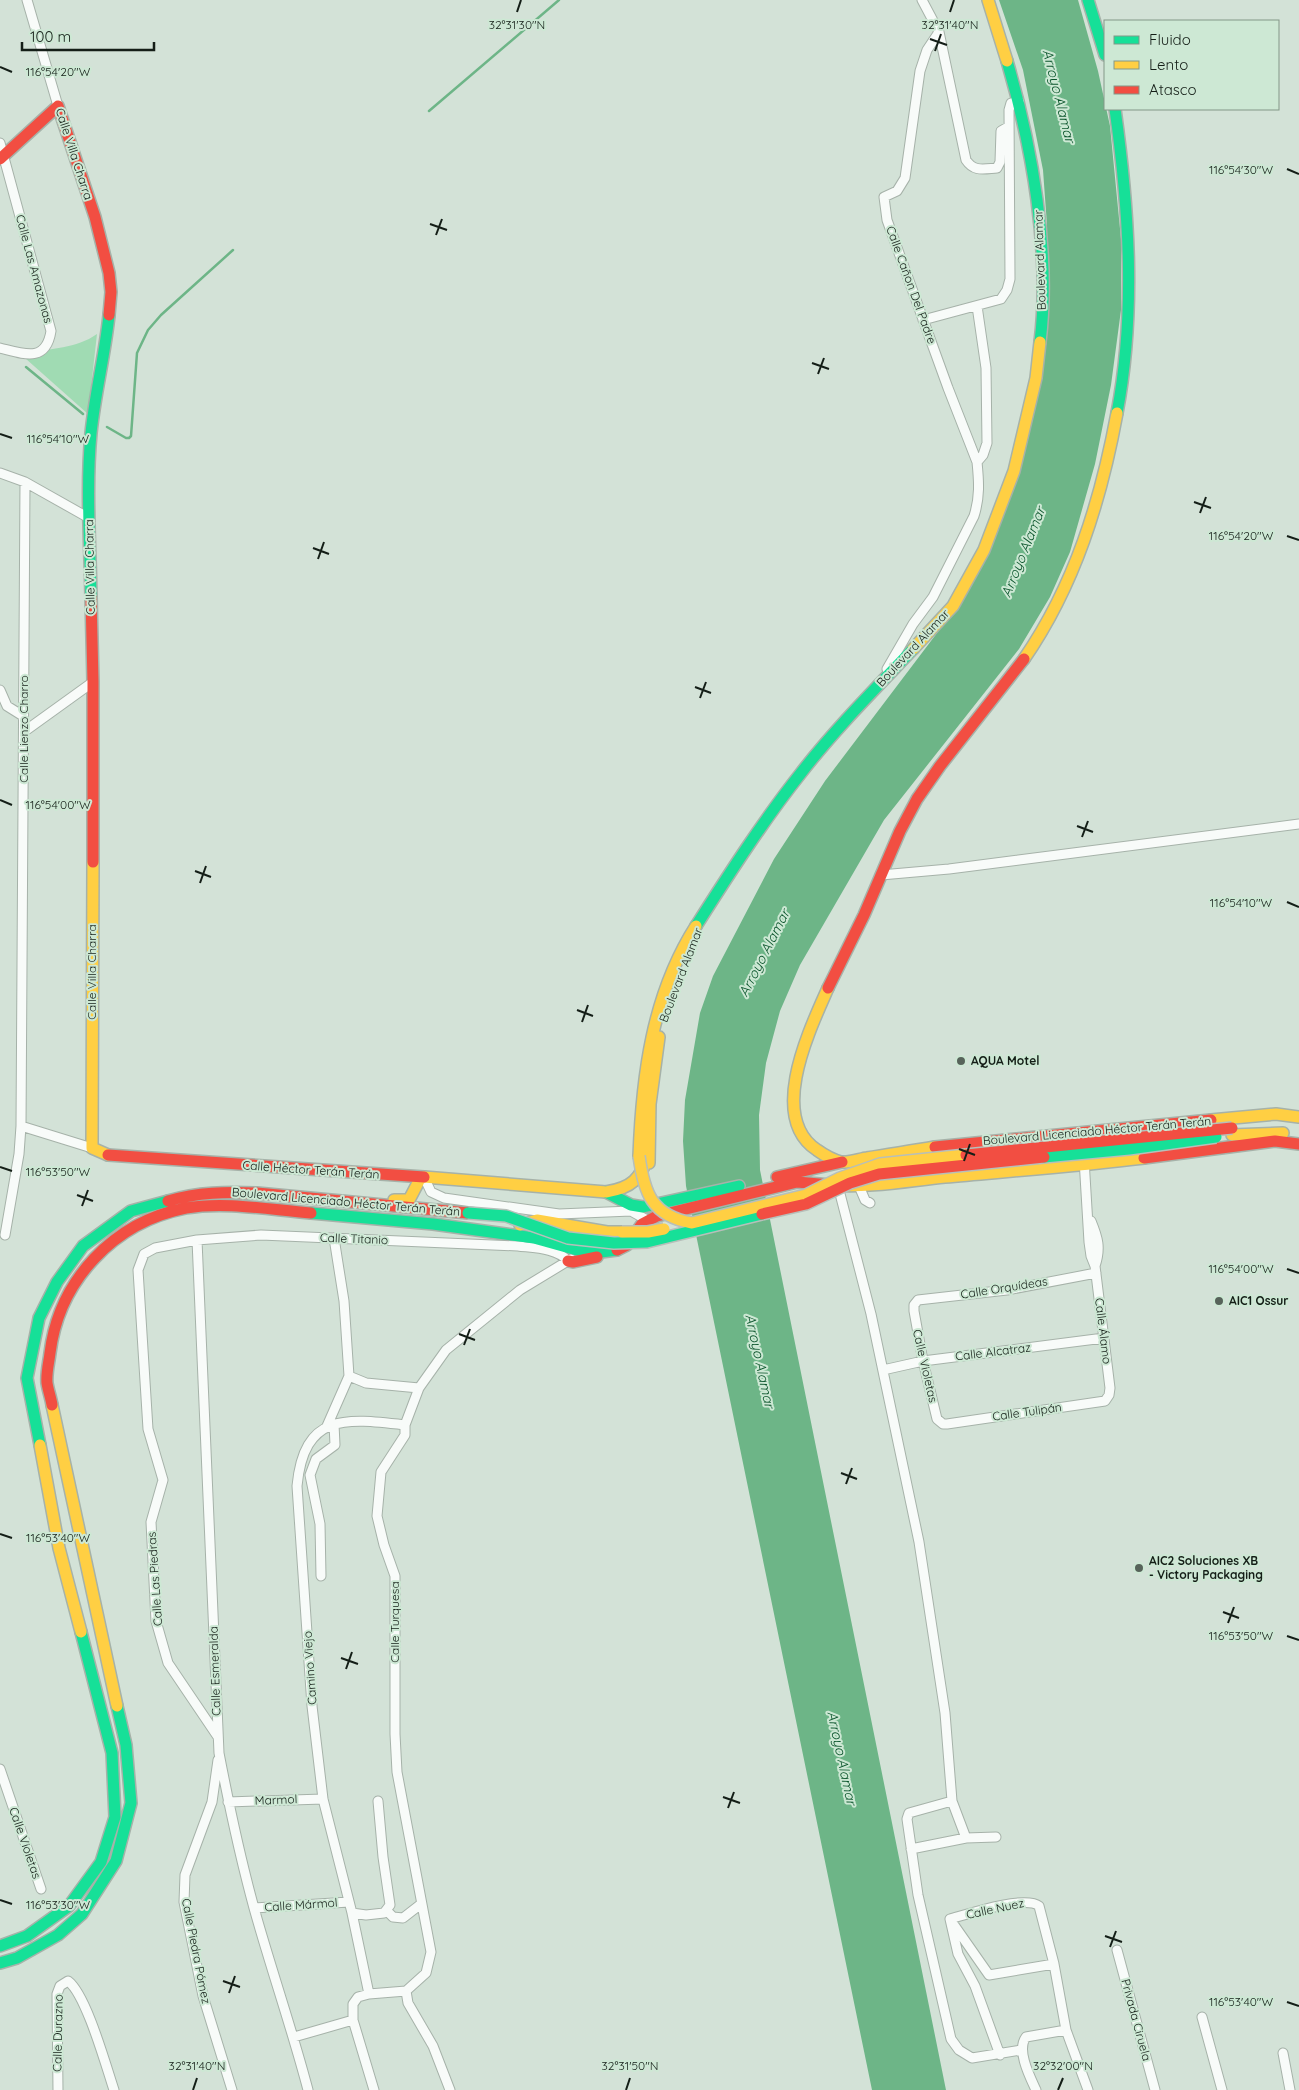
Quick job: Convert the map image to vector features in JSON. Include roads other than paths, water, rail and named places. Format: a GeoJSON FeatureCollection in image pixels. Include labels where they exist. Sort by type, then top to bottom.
{"type":"FeatureCollection","features":[{"type":"Feature","properties":{"kind":"main road","name":"Boulevard Alamar"},"geometry":{"type":"LineString","coordinates":[[644,1155],[641,1103],[657,1012],[672,972],[692,932],[727,877],[801,773],[876,687],[939,624],[966,584],[984,550],[1014,471],[1036,378],[1042,329],[1043,277],[1037,194],[1019,100],[988,0]]}},
{"type":"Feature","properties":{"kind":"main road"},"geometry":{"type":"LineString","coordinates":[[1088,0],[1104,52]]}},
{"type":"Feature","properties":{"kind":"main road"},"geometry":{"type":"LineString","coordinates":[[2,158],[58,106]]}},
{"type":"Feature","properties":{"kind":"main road","name":"Calle Villa Charra"},"geometry":{"type":"LineString","coordinates":[[58,106],[96,217],[109,273],[110,292],[106,343],[91,432],[89,518],[93,682],[92,1148]]}},
{"type":"Feature","properties":{"kind":"main road"},"geometry":{"type":"LineString","coordinates":[[842,1162],[825,1156],[811,1147],[799,1131],[794,1107],[802,1056],[818,1009],[852,942],[903,825],[927,784],[1033,646],[1059,602],[1097,501],[1110,452],[1121,384],[1129,310],[1126,193],[1124,165],[1115,110]]}},
{"type":"Feature","properties":{"kind":"main road","name":"Boulevard Licenciado Héctor Terán Terán"},"geometry":{"type":"LineString","coordinates":[[0,1963],[17,1958],[58,1936],[82,1914],[116,1861],[131,1803],[126,1745],[48,1382],[53,1331],[67,1298],[85,1267],[108,1245],[133,1228],[161,1214],[188,1208],[221,1206],[344,1215],[534,1238],[585,1251],[614,1251],[623,1248],[632,1241],[642,1224],[647,1220],[678,1207],[775,1182],[842,1162],[947,1145],[1276,1114],[1299,1117]]}},
{"type":"Feature","properties":{"kind":"main road","name":"Boulevard Licenciado Héctor Terán Terán"},"geometry":{"type":"LineString","coordinates":[[0,1946],[27,1936],[69,1906],[101,1862],[115,1817],[112,1753],[59,1548],[27,1378],[39,1318],[57,1282],[83,1246],[131,1211],[192,1194],[256,1193],[506,1216],[568,1238],[614,1244],[647,1242],[806,1204],[850,1183],[879,1174],[1129,1149],[1232,1132],[1267,1123],[1299,1125]]}},
{"type":"Feature","properties":{"kind":"main road","name":"Boulevard Licenciado Héctor Terán Terán"},"geometry":{"type":"LineString","coordinates":[[496,1233],[538,1220],[607,1232],[648,1232],[806,1195],[840,1178],[880,1164],[1232,1132],[1299,1134]]}},
{"type":"Feature","properties":{"kind":"main road","name":"Boulevard Licenciado Héctor Terán Terán"},"geometry":{"type":"LineString","coordinates":[[775,1182],[856,1186],[1085,1165],[1275,1141],[1299,1144]]}},
{"type":"Feature","properties":{"kind":"main road","name":"Calle Héctor Terán Terán"},"geometry":{"type":"LineString","coordinates":[[92,1148],[105,1155],[116,1157],[502,1182],[606,1192],[621,1190],[631,1185],[643,1171],[644,1155]]}},
{"type":"Feature","properties":{"kind":"main road"},"geometry":{"type":"LineString","coordinates":[[644,1155],[652,1184],[663,1204]]}},
{"type":"Feature","properties":{"kind":"main road"},"geometry":{"type":"LineString","coordinates":[[644,1155],[642,1180],[653,1203],[668,1216],[682,1222],[692,1223]]}},
{"type":"Feature","properties":{"kind":"main road"},"geometry":{"type":"LineString","coordinates":[[339,1202],[350,1197],[407,1201],[411,1199],[420,1179],[424,1177]]}},
{"type":"Feature","properties":{"kind":"main road","name":"Calle Héctor Terán Terán"},"geometry":{"type":"LineString","coordinates":[[606,1192],[635,1206]]}},
{"type":"Feature","properties":{"kind":"main road","name":"Boulevard Licenciado Héctor Terán Terán"},"geometry":{"type":"LineString","coordinates":[[635,1206],[663,1204],[678,1207]]}},
{"type":"Feature","properties":{"kind":"main road"},"geometry":{"type":"LineString","coordinates":[[568,1261],[573,1262],[594,1257],[617,1256],[632,1248],[643,1236],[647,1226],[647,1220],[635,1206]]}},
{"type":"Feature","properties":{"kind":"street","name":"Calle Villa Charra"},"geometry":{"type":"LineString","coordinates":[[27,0],[58,106]]}},
{"type":"Feature","properties":{"kind":"street"},"geometry":{"type":"LineString","coordinates":[[922,0],[939,32],[966,160],[970,166],[976,170],[997,168],[1000,162],[1001,131],[1008,127]]}},
{"type":"Feature","properties":{"kind":"street","name":"Calle Cañon Del Padre"},"geometry":{"type":"LineString","coordinates":[[876,687],[913,624],[933,597],[974,516],[980,492],[977,462],[887,220],[884,197],[897,191],[905,178],[920,71],[927,50],[939,32]]}},
{"type":"Feature","properties":{"kind":"street"},"geometry":{"type":"LineString","coordinates":[[923,320],[1001,298],[1007,290],[1010,279],[1008,127],[1011,103],[1019,100]]}},
{"type":"Feature","properties":{"kind":"street","name":"Calle Las Amazonas"},"geometry":{"type":"LineString","coordinates":[[0,143],[2,158],[51,331],[49,343],[40,352],[27,354],[0,348]]}},
{"type":"Feature","properties":{"kind":"street","name":"Calle Cañon Del Padre"},"geometry":{"type":"LineString","coordinates":[[977,306],[986,368],[987,443],[983,455],[977,462]]}},
{"type":"Feature","properties":{"kind":"street"},"geometry":{"type":"LineString","coordinates":[[0,473],[24,482],[89,518]]}},
{"type":"Feature","properties":{"kind":"street","name":"Calle Lienzo Charro"},"geometry":{"type":"LineString","coordinates":[[4,1234],[21,1126],[25,730],[23,716],[24,482]]}},
{"type":"Feature","properties":{"kind":"street"},"geometry":{"type":"LineString","coordinates":[[25,730],[93,682]]}},
{"type":"Feature","properties":{"kind":"street"},"geometry":{"type":"LineString","coordinates":[[0,690],[7,706],[23,716]]}},
{"type":"Feature","properties":{"kind":"street"},"geometry":{"type":"LineString","coordinates":[[881,875],[949,869],[1299,824]]}},
{"type":"Feature","properties":{"kind":"street","name":"Calle Héctor Terán Terán"},"geometry":{"type":"LineString","coordinates":[[21,1126],[92,1148]]}},
{"type":"Feature","properties":{"kind":"street","name":"Calle Álamo"},"geometry":{"type":"LineString","coordinates":[[1081,1133],[1089,1216],[1089,1242],[1091,1256],[1096,1269],[1110,1388],[1109,1396]]}},
{"type":"Feature","properties":{"kind":"street","name":"Boulevard Licenciado Héctor Terán Terán"},"geometry":{"type":"LineString","coordinates":[[424,1177],[431,1192],[444,1198],[559,1214],[631,1211],[647,1220]]}},
{"type":"Feature","properties":{"kind":"street"},"geometry":{"type":"LineString","coordinates":[[838,1186],[872,1314],[920,1542],[945,1713],[952,1801],[966,1838]]}},
{"type":"Feature","properties":{"kind":"street"},"geometry":{"type":"LineString","coordinates":[[844,1205],[856,1186],[865,1200],[870,1203]]}},
{"type":"Feature","properties":{"kind":"street","name":"Calle Titanio"},"geometry":{"type":"LineString","coordinates":[[141,1258],[150,1249],[197,1240],[261,1235],[518,1246],[548,1250],[568,1261]]}},
{"type":"Feature","properties":{"kind":"street"},"geometry":{"type":"LineString","coordinates":[[321,1576],[320,1524],[310,1475],[316,1459],[335,1445],[331,1425],[349,1376],[344,1301],[334,1238]]}},
{"type":"Feature","properties":{"kind":"street","name":"Calle Esmeralda"},"geometry":{"type":"LineString","coordinates":[[197,1240],[219,1753],[228,1802],[254,1908],[294,2037],[308,2090]]}},
{"type":"Feature","properties":{"kind":"street","name":"Calle Turquesa"},"geometry":{"type":"LineString","coordinates":[[406,1991],[426,1973],[430,1963],[431,1952],[397,1772],[395,1734],[395,1576],[384,1545],[377,1516],[381,1472],[405,1435],[405,1425],[419,1388],[446,1350],[520,1290],[585,1251]]}},
{"type":"Feature","properties":{"kind":"street","name":"Calle Las Piedras"},"geometry":{"type":"LineString","coordinates":[[141,1258],[138,1270],[148,1429],[163,1480],[151,1522],[156,1621],[168,1663],[218,1737]]}},
{"type":"Feature","properties":{"kind":"street","name":"Calle Orquídeas"},"geometry":{"type":"LineString","coordinates":[[914,1305],[918,1300],[1007,1290],[1096,1269]]}},
{"type":"Feature","properties":{"kind":"street","name":"Calle Violetas"},"geometry":{"type":"LineString","coordinates":[[914,1305],[923,1361],[937,1419],[943,1424]]}},
{"type":"Feature","properties":{"kind":"street","name":"Calle Alcatraz"},"geometry":{"type":"LineString","coordinates":[[883,1370],[923,1361],[1104,1338]]}},
{"type":"Feature","properties":{"kind":"street"},"geometry":{"type":"LineString","coordinates":[[349,1376],[366,1382],[419,1388]]}},
{"type":"Feature","properties":{"kind":"street","name":"Calle Tulipán"},"geometry":{"type":"LineString","coordinates":[[943,1424],[1105,1401],[1109,1396]]}},
{"type":"Feature","properties":{"kind":"street"},"geometry":{"type":"LineString","coordinates":[[331,1425],[383,1422],[405,1425]]}},
{"type":"Feature","properties":{"kind":"street","name":"Camino Viejo"},"geometry":{"type":"LineString","coordinates":[[331,1425],[315,1434],[306,1447],[299,1466],[297,1486],[312,1706],[323,1799],[352,1913],[369,1994]]}},
{"type":"Feature","properties":{"kind":"street","name":"Calle Piedra Pómez"},"geometry":{"type":"LineString","coordinates":[[219,1753],[212,1802],[185,1875],[184,1902],[203,1996],[232,2090]]}},
{"type":"Feature","properties":{"kind":"street","name":"Calle Violetas"},"geometry":{"type":"LineString","coordinates":[[0,1769],[41,1890]]}},
{"type":"Feature","properties":{"kind":"street","name":"Marmol"},"geometry":{"type":"LineString","coordinates":[[228,1802],[323,1799]]}},
{"type":"Feature","properties":{"kind":"street"},"geometry":{"type":"LineString","coordinates":[[378,1801],[383,1857],[390,1900],[388,1910]]}},
{"type":"Feature","properties":{"kind":"street"},"geometry":{"type":"LineString","coordinates":[[952,1801],[909,1813],[907,1819],[918,1895],[951,2039],[959,2050],[972,2058],[1022,2050]]}},
{"type":"Feature","properties":{"kind":"street"},"geometry":{"type":"LineString","coordinates":[[911,1848],[966,1838],[996,1837]]}},
{"type":"Feature","properties":{"kind":"street","name":"Calle Mármol"},"geometry":{"type":"LineString","coordinates":[[254,1908],[349,1902]]}},
{"type":"Feature","properties":{"kind":"street","name":"Calle Nuez"},"geometry":{"type":"LineString","coordinates":[[950,1919],[989,1908],[1030,1902],[1039,1906],[1054,1964]]}},
{"type":"Feature","properties":{"kind":"street"},"geometry":{"type":"LineString","coordinates":[[388,1910],[393,1917],[403,1918],[421,1904]]}},
{"type":"Feature","properties":{"kind":"street"},"geometry":{"type":"LineString","coordinates":[[352,1913],[366,1915],[388,1910]]}},
{"type":"Feature","properties":{"kind":"street"},"geometry":{"type":"LineString","coordinates":[[950,1919],[958,1954],[975,1986],[1000,2054]]}},
{"type":"Feature","properties":{"kind":"street"},"geometry":{"type":"LineString","coordinates":[[950,1919],[985,1972],[993,1976],[1054,1964],[1066,2030],[1088,2090]]}},
{"type":"Feature","properties":{"kind":"street","name":"Privada Ciruela"},"geometry":{"type":"LineString","coordinates":[[1117,1950],[1155,2090]]}},
{"type":"Feature","properties":{"kind":"street","name":"Calle Durazno"},"geometry":{"type":"LineString","coordinates":[[58,2090],[57,1994],[60,1986],[68,1981],[76,1988],[83,2004],[114,2090]]}},
{"type":"Feature","properties":{"kind":"street"},"geometry":{"type":"LineString","coordinates":[[374,2090],[353,2020],[353,2004],[358,1997],[369,1994],[406,1991],[408,2003],[432,2046],[450,2090]]}},
{"type":"Feature","properties":{"kind":"street"},"geometry":{"type":"LineString","coordinates":[[1202,2017],[1222,2090]]}},
{"type":"Feature","properties":{"kind":"street"},"geometry":{"type":"LineString","coordinates":[[294,2037],[353,2020]]}},
{"type":"Feature","properties":{"kind":"street"},"geometry":{"type":"LineString","coordinates":[[1036,2090],[1022,2050],[1023,2040],[1026,2037],[1066,2030]]}},
{"type":"Feature","properties":{"kind":"street"},"geometry":{"type":"LineString","coordinates":[[1283,2054],[1290,2090]]}},
{"type":"Feature","properties":{"kind":"water","name":"Arroyo Alamar"},"geometry":{"type":"Polygon","coordinates":[[[999,0],[1078,0],[1098,71],[1104,98],[1104,110],[1107,110],[1110,126],[1121,239],[1121,310],[1111,385],[1095,464],[1070,552],[1050,597],[1019,649],[884,820],[800,965],[780,1011],[766,1063],[759,1115],[760,1170],[946,2090],[872,2090],[686,1186],[683,1141],[685,1100],[700,1013],[713,976],[774,859],[825,781],[962,600],[1026,434],[1047,225],[1043,170],[1023,70],[999,0]]]}},
{"type":"Feature","properties":{"kind":"waterway"},"geometry":{"type":"LineString","coordinates":[[429,111],[559,0]]}},
{"type":"Feature","properties":{"kind":"waterway"},"geometry":{"type":"LineString","coordinates":[[107,427],[126,438],[131,436],[137,353],[148,330],[161,315],[233,250]]}},
{"type":"Feature","properties":{"kind":"waterway"},"geometry":{"type":"LineString","coordinates":[[26,367],[83,414]]}},
{"type":"Feature","properties":{"kind":"place","name":"AQUA Motel"},"geometry":{"type":"Point","coordinates":[961,1061]}},
{"type":"Feature","properties":{"kind":"place","name":"AIC1 Ossur"},"geometry":{"type":"Point","coordinates":[1219,1301]}},
{"type":"Feature","properties":{"kind":"place","name":"AIC2 Soluciones XB - Victory Packaging"},"geometry":{"type":"Point","coordinates":[1139,1568]}}]}
